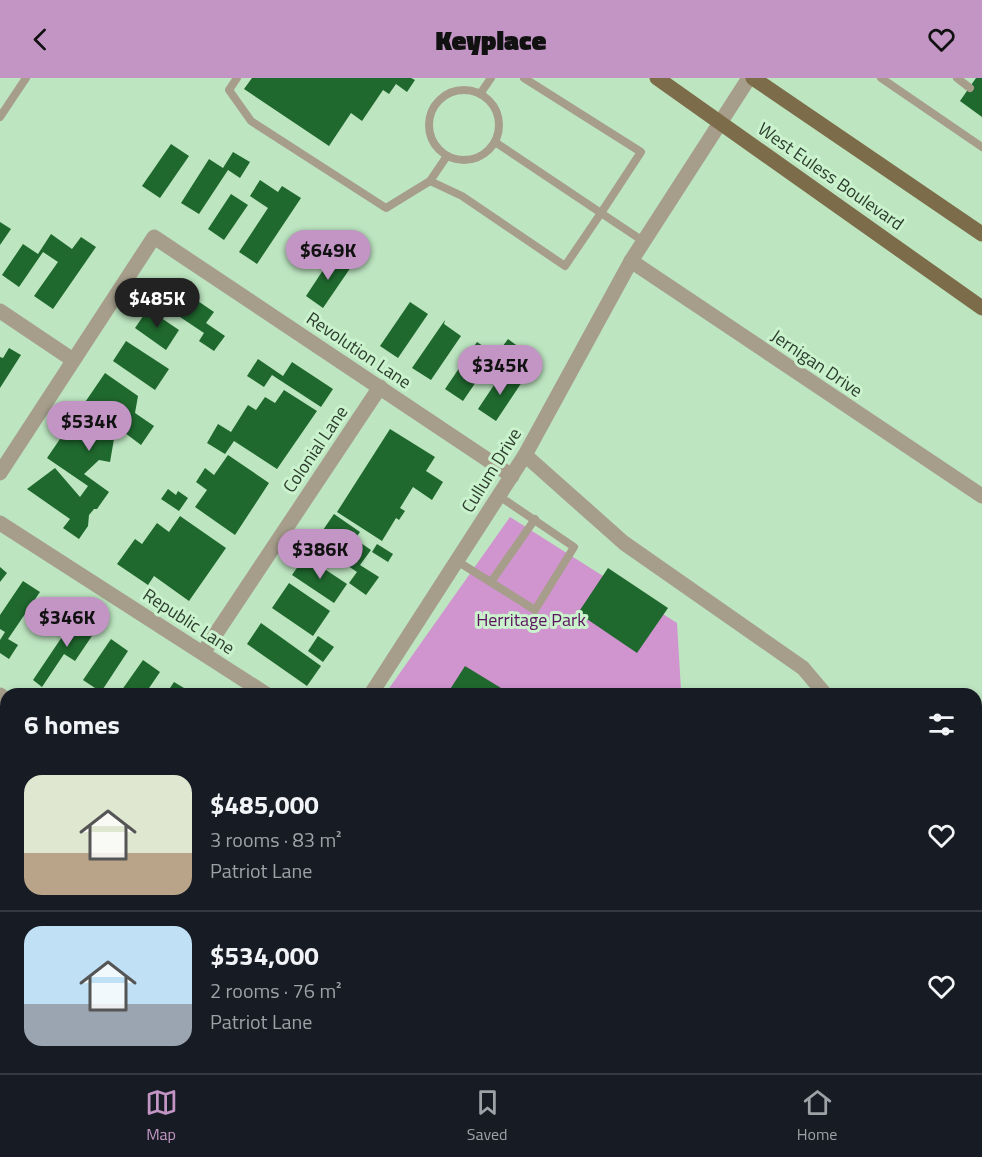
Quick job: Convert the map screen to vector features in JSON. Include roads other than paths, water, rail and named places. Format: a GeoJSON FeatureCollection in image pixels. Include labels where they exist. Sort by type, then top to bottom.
{"type":"FeatureCollection","features":[{"type":"Feature","properties":{"kind":"main road","name":"West Euless Boulevard"},"geometry":{"type":"LineString","coordinates":[[657,78],[982,308]]}},
{"type":"Feature","properties":{"kind":"main road","name":"West Euless Boulevard"},"geometry":{"type":"LineString","coordinates":[[751,78],[982,234]]}},
{"type":"Feature","properties":{"kind":"street","name":"Cullum Drive"},"geometry":{"type":"LineString","coordinates":[[375,688],[525,455],[643,241],[719,121],[751,78]]}},
{"type":"Feature","properties":{"kind":"street","name":"Revolution Lane"},"geometry":{"type":"LineString","coordinates":[[73,360],[154,237],[512,476]]}},
{"type":"Feature","properties":{"kind":"street","name":"Jernigan Drive"},"geometry":{"type":"LineString","coordinates":[[631,261],[982,496]]}},
{"type":"Feature","properties":{"kind":"street"},"geometry":{"type":"LineString","coordinates":[[0,311],[73,360],[0,473]]}},
{"type":"Feature","properties":{"kind":"street","name":"Colonial Lane"},"geometry":{"type":"LineString","coordinates":[[203,653],[380,387]]}},
{"type":"Feature","properties":{"kind":"street"},"geometry":{"type":"LineString","coordinates":[[525,455],[624,543],[803,668],[820,688]]}},
{"type":"Feature","properties":{"kind":"street","name":"Republic Lane"},"geometry":{"type":"LineString","coordinates":[[0,523],[257,688]]}},
{"type":"Feature","properties":{"kind":"lane"},"geometry":{"type":"LineString","coordinates":[[0,117],[26,78]]}},
{"type":"Feature","properties":{"kind":"lane"},"geometry":{"type":"LineString","coordinates":[[237,78],[229,90],[251,121],[386,208],[430,181],[447,156]]}},
{"type":"Feature","properties":{"kind":"lane"},"geometry":{"type":"LineString","coordinates":[[480,94],[491,78]]}},
{"type":"Feature","properties":{"kind":"lane"},"geometry":{"type":"LineString","coordinates":[[430,181],[462,196],[565,266],[640,152],[524,78]]}},
{"type":"Feature","properties":{"kind":"lane"},"geometry":{"type":"LineString","coordinates":[[881,78],[982,147]]}},
{"type":"Feature","properties":{"kind":"lane"},"geometry":{"type":"LineString","coordinates":[[957,78],[970,88]]}},
{"type":"Feature","properties":{"kind":"lane"},"geometry":{"type":"LineString","coordinates":[[456,91],[480,94],[489,101],[499,120],[495,142],[479,157],[457,160],[447,156],[437,148],[431,138],[430,114],[445,95],[456,91]]}},
{"type":"Feature","properties":{"kind":"lane"},"geometry":{"type":"LineString","coordinates":[[495,142],[643,241]]}},
{"type":"Feature","properties":{"kind":"lane"},"geometry":{"type":"LineString","coordinates":[[457,561],[535,610],[574,547],[499,496]]}},
{"type":"Feature","properties":{"kind":"lane"},"geometry":{"type":"LineString","coordinates":[[491,582],[535,519]]}},
{"type":"Feature","properties":{"kind":"park label","name":"Herritage Park"},"geometry":{"type":"Point","coordinates":[531,619]}}]}
